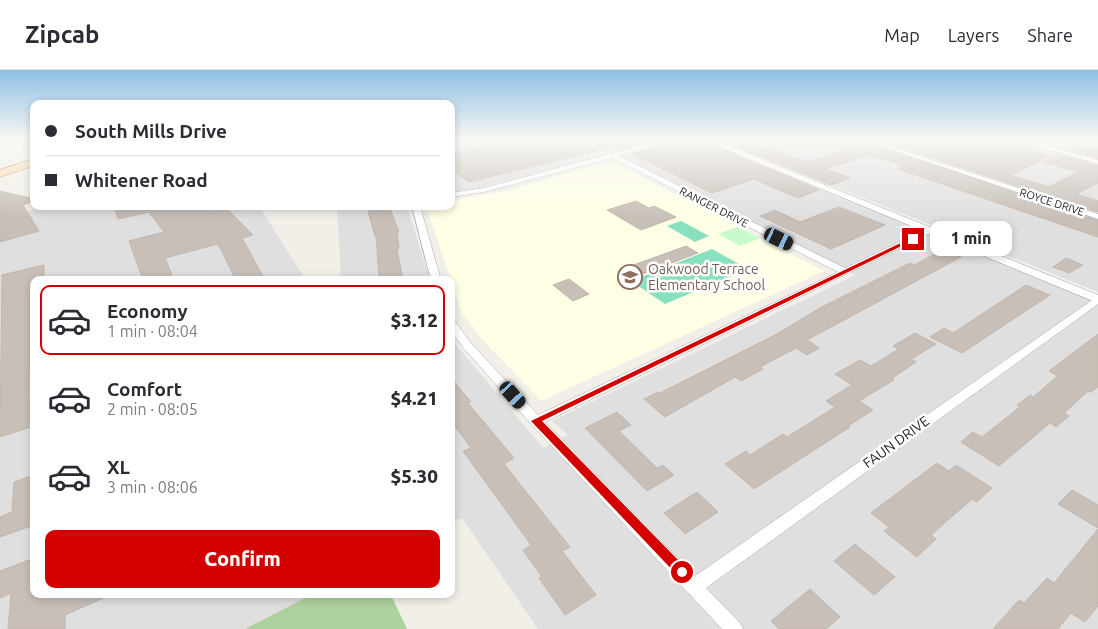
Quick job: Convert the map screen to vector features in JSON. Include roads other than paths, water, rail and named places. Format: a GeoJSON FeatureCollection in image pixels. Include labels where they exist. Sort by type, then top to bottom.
{"type":"FeatureCollection","features":[{"type":"Feature","properties":{"kind":"main road"},"geometry":{"type":"LineString","coordinates":[[0,174],[22,166]]}},
{"type":"Feature","properties":{"kind":"street"},"geometry":{"type":"LineString","coordinates":[[455,194],[484,190],[574,166]]}},
{"type":"Feature","properties":{"kind":"street","name":"RANGER DRIVE"},"geometry":{"type":"LineString","coordinates":[[632,166],[844,271]]}},
{"type":"Feature","properties":{"kind":"street"},"geometry":{"type":"LineString","coordinates":[[770,166],[1098,299]]}},
{"type":"Feature","properties":{"kind":"street","name":"ROYCE DRIVE"},"geometry":{"type":"LineString","coordinates":[[943,166],[1098,217]]}},
{"type":"Feature","properties":{"kind":"street"},"geometry":{"type":"LineString","coordinates":[[417,210],[435,276]]}},
{"type":"Feature","properties":{"kind":"street"},"geometry":{"type":"LineString","coordinates":[[536,421],[844,271],[930,232]]}},
{"type":"Feature","properties":{"kind":"street","name":"FAUN DRIVE"},"geometry":{"type":"LineString","coordinates":[[695,586],[1098,299]]}},
{"type":"Feature","properties":{"kind":"street"},"geometry":{"type":"LineString","coordinates":[[455,328],[467,345],[536,421],[734,629]]}},
{"type":"Feature","properties":{"kind":"place","name":"Oakwood Terrace Elementary School"},"geometry":{"type":"Point","coordinates":[630,277]}}]}
